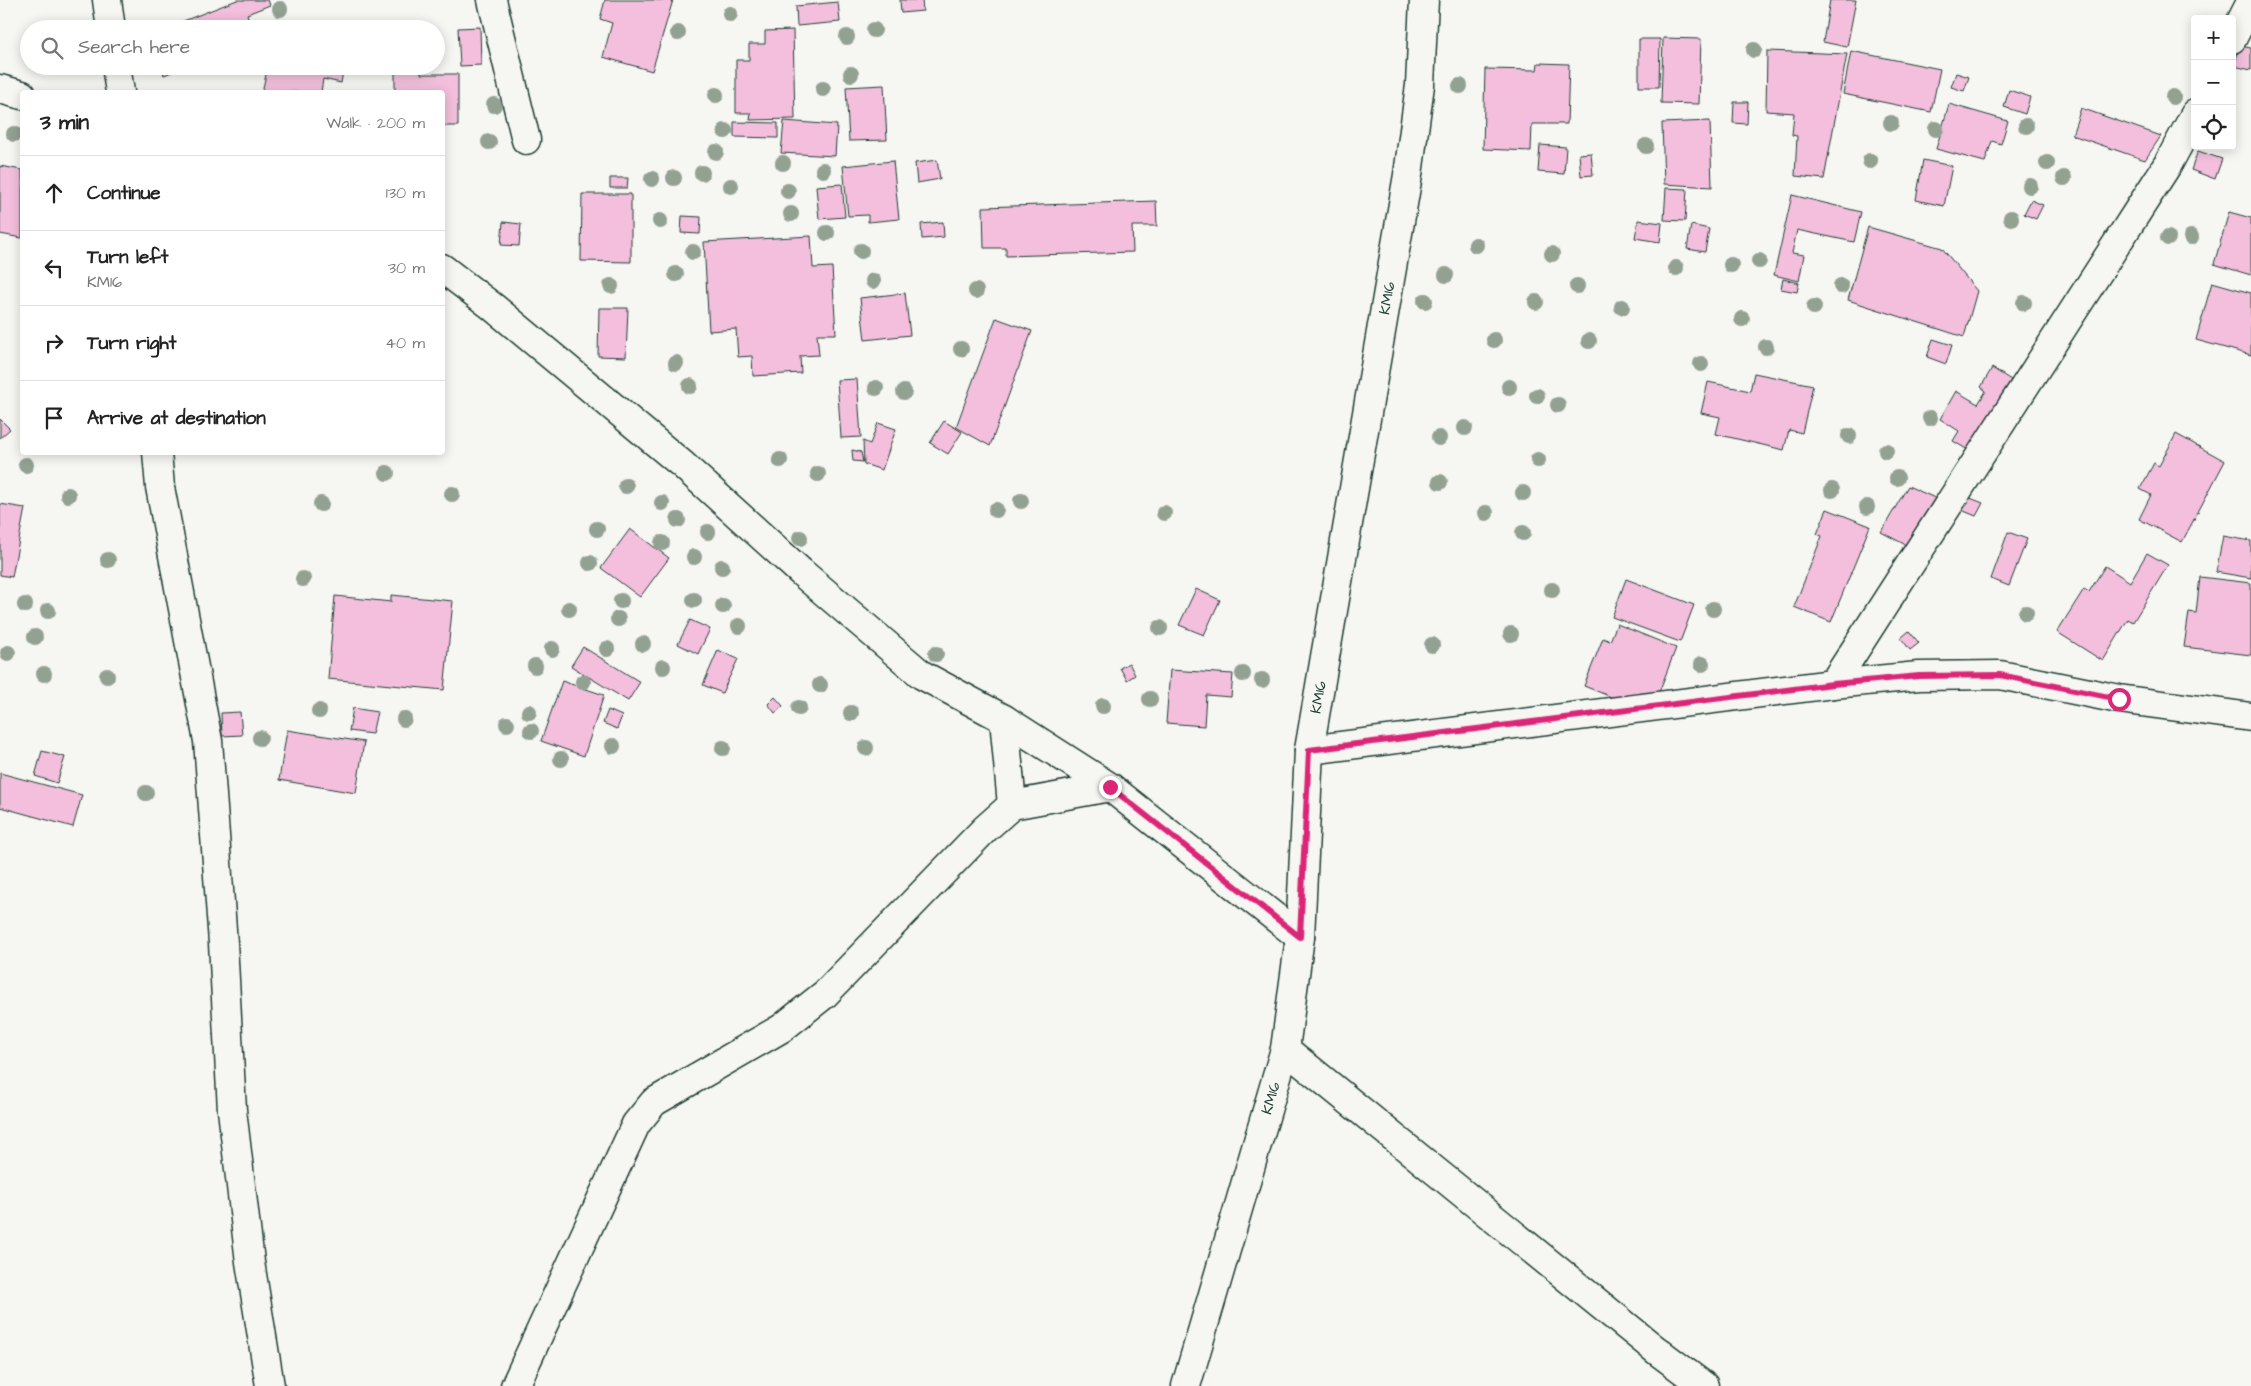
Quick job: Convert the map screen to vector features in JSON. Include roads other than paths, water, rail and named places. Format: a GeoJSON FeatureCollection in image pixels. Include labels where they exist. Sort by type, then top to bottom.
{"type":"FeatureCollection","features":[{"type":"Feature","properties":{"kind":"street"},"geometry":{"type":"LineString","coordinates":[[107,0],[110,20]]}},
{"type":"Feature","properties":{"kind":"street"},"geometry":{"type":"LineString","coordinates":[[492,0],[526,140]]}},
{"type":"Feature","properties":{"kind":"street","name":"KM16"},"geometry":{"type":"LineString","coordinates":[[1186,1386],[1285,1049],[1300,937],[1309,750],[1408,175],[1420,85],[1424,0]]}},
{"type":"Feature","properties":{"kind":"street"},"geometry":{"type":"LineString","coordinates":[[2236,31],[2251,2]]}},
{"type":"Feature","properties":{"kind":"street"},"geometry":{"type":"LineString","coordinates":[[117,75],[120,90]]}},
{"type":"Feature","properties":{"kind":"street"},"geometry":{"type":"LineString","coordinates":[[0,90],[20,95]]}},
{"type":"Feature","properties":{"kind":"street"},"geometry":{"type":"LineString","coordinates":[[1833,684],[2168,164],[2191,121]]}},
{"type":"Feature","properties":{"kind":"street"},"geometry":{"type":"LineString","coordinates":[[445,270],[493,307],[683,465],[801,572],[922,675],[1004,719],[1110,787],[1300,937]]}},
{"type":"Feature","properties":{"kind":"street"},"geometry":{"type":"LineString","coordinates":[[157,455],[160,487],[208,741],[223,943],[232,1110],[250,1262],[270,1386]]}},
{"type":"Feature","properties":{"kind":"street"},"geometry":{"type":"LineString","coordinates":[[1309,750],[1833,684],[1919,676],[2000,675],[2119,699],[2251,718]]}},
{"type":"Feature","properties":{"kind":"street"},"geometry":{"type":"LineString","coordinates":[[1004,719],[1012,805]]}},
{"type":"Feature","properties":{"kind":"street"},"geometry":{"type":"LineString","coordinates":[[514,1386],[636,1124],[654,1102],[782,1028],[825,994],[985,830],[1012,805],[1110,787]]}},
{"type":"Feature","properties":{"kind":"street"},"geometry":{"type":"LineString","coordinates":[[1285,1049],[1656,1350],[1704,1386]]}}]}
